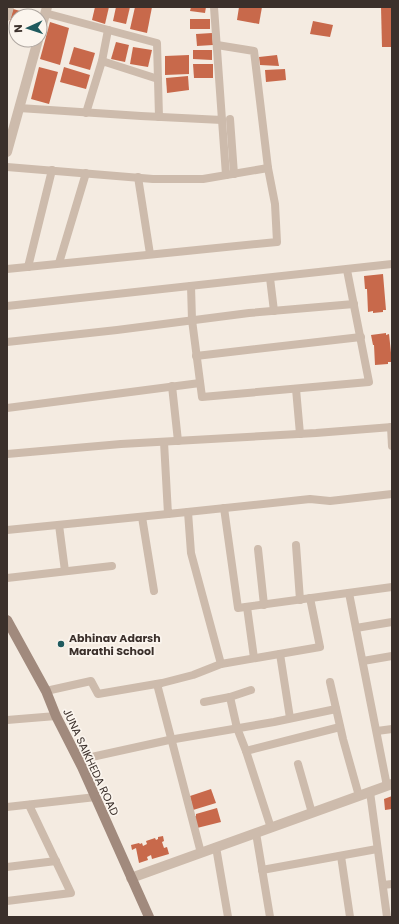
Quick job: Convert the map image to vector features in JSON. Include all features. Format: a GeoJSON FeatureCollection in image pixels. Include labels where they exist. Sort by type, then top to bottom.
{"type":"FeatureCollection","features":[{"type":"Feature","properties":{"kind":"main road","name":"JUNA SAIKHEDA ROAD"},"geometry":{"type":"LineString","coordinates":[[7,620],[46,691],[56,716],[96,798],[149,917]]}},
{"type":"Feature","properties":{"kind":"street"},"geometry":{"type":"LineString","coordinates":[[7,17],[10,7]]}},
{"type":"Feature","properties":{"kind":"street"},"geometry":{"type":"LineString","coordinates":[[214,7],[217,45],[234,174]]}},
{"type":"Feature","properties":{"kind":"street"},"geometry":{"type":"LineString","coordinates":[[48,11],[108,30],[157,43],[159,117]]}},
{"type":"Feature","properties":{"kind":"street"},"geometry":{"type":"LineString","coordinates":[[86,113],[102,61],[108,30]]}},
{"type":"Feature","properties":{"kind":"street"},"geometry":{"type":"LineString","coordinates":[[7,269],[277,242],[275,204],[268,168],[254,52],[217,45]]}},
{"type":"Feature","properties":{"kind":"street"},"geometry":{"type":"LineString","coordinates":[[7,152],[36,48]]}},
{"type":"Feature","properties":{"kind":"street"},"geometry":{"type":"LineString","coordinates":[[102,61],[158,79]]}},
{"type":"Feature","properties":{"kind":"street"},"geometry":{"type":"LineString","coordinates":[[19,108],[226,120]]}},
{"type":"Feature","properties":{"kind":"street"},"geometry":{"type":"LineString","coordinates":[[226,120],[226,176]]}},
{"type":"Feature","properties":{"kind":"street"},"geometry":{"type":"LineString","coordinates":[[7,167],[138,177],[203,179],[268,168]]}},
{"type":"Feature","properties":{"kind":"street"},"geometry":{"type":"LineString","coordinates":[[28,267],[52,170]]}},
{"type":"Feature","properties":{"kind":"street"},"geometry":{"type":"LineString","coordinates":[[60,263],[86,173]]}},
{"type":"Feature","properties":{"kind":"street"},"geometry":{"type":"LineString","coordinates":[[138,177],[150,254]]}},
{"type":"Feature","properties":{"kind":"street"},"geometry":{"type":"LineString","coordinates":[[7,306],[392,264]]}},
{"type":"Feature","properties":{"kind":"street"},"geometry":{"type":"LineString","coordinates":[[191,286],[192,320],[202,398],[369,382],[347,270]]}},
{"type":"Feature","properties":{"kind":"street"},"geometry":{"type":"LineString","coordinates":[[270,278],[274,310]]}},
{"type":"Feature","properties":{"kind":"street"},"geometry":{"type":"LineString","coordinates":[[7,342],[274,310],[354,304]]}},
{"type":"Feature","properties":{"kind":"street"},"geometry":{"type":"LineString","coordinates":[[196,356],[360,337]]}},
{"type":"Feature","properties":{"kind":"street"},"geometry":{"type":"LineString","coordinates":[[7,408],[200,383]]}},
{"type":"Feature","properties":{"kind":"street"},"geometry":{"type":"LineString","coordinates":[[172,386],[178,441]]}},
{"type":"Feature","properties":{"kind":"street"},"geometry":{"type":"LineString","coordinates":[[296,389],[300,434]]}},
{"type":"Feature","properties":{"kind":"street"},"geometry":{"type":"LineString","coordinates":[[7,454],[391,427],[392,446]]}},
{"type":"Feature","properties":{"kind":"street"},"geometry":{"type":"LineString","coordinates":[[164,442],[168,514]]}},
{"type":"Feature","properties":{"kind":"street"},"geometry":{"type":"LineString","coordinates":[[7,530],[310,499],[330,501],[392,494]]}},
{"type":"Feature","properties":{"kind":"street"},"geometry":{"type":"LineString","coordinates":[[224,508],[238,608],[392,587]]}},
{"type":"Feature","properties":{"kind":"street"},"geometry":{"type":"LineString","coordinates":[[188,512],[191,553],[221,664]]}},
{"type":"Feature","properties":{"kind":"street"},"geometry":{"type":"LineString","coordinates":[[142,517],[154,591]]}},
{"type":"Feature","properties":{"kind":"street"},"geometry":{"type":"LineString","coordinates":[[59,525],[64,571]]}},
{"type":"Feature","properties":{"kind":"street"},"geometry":{"type":"LineString","coordinates":[[296,545],[300,600]]}},
{"type":"Feature","properties":{"kind":"street"},"geometry":{"type":"LineString","coordinates":[[258,549],[264,605]]}},
{"type":"Feature","properties":{"kind":"street"},"geometry":{"type":"LineString","coordinates":[[7,578],[112,566]]}},
{"type":"Feature","properties":{"kind":"street"},"geometry":{"type":"LineString","coordinates":[[131,878],[390,785],[377,731],[349,593]]}},
{"type":"Feature","properties":{"kind":"street"},"geometry":{"type":"LineString","coordinates":[[46,691],[91,681],[98,694],[157,684],[193,675],[221,664],[320,647],[310,598]]}},
{"type":"Feature","properties":{"kind":"street"},"geometry":{"type":"LineString","coordinates":[[247,607],[254,658]]}},
{"type":"Feature","properties":{"kind":"street"},"geometry":{"type":"LineString","coordinates":[[356,628],[392,622]]}},
{"type":"Feature","properties":{"kind":"street"},"geometry":{"type":"LineString","coordinates":[[280,654],[290,718]]}},
{"type":"Feature","properties":{"kind":"street"},"geometry":{"type":"LineString","coordinates":[[363,661],[392,656]]}},
{"type":"Feature","properties":{"kind":"street"},"geometry":{"type":"LineString","coordinates":[[330,682],[340,727],[359,796]]}},
{"type":"Feature","properties":{"kind":"street"},"geometry":{"type":"LineString","coordinates":[[157,684],[201,853]]}},
{"type":"Feature","properties":{"kind":"street"},"geometry":{"type":"LineString","coordinates":[[204,702],[230,697],[251,690]]}},
{"type":"Feature","properties":{"kind":"street"},"geometry":{"type":"LineString","coordinates":[[230,697],[237,728],[246,751],[270,828]]}},
{"type":"Feature","properties":{"kind":"street"},"geometry":{"type":"LineString","coordinates":[[78,760],[172,740],[336,709]]}},
{"type":"Feature","properties":{"kind":"street"},"geometry":{"type":"LineString","coordinates":[[7,720],[56,716]]}},
{"type":"Feature","properties":{"kind":"street"},"geometry":{"type":"LineString","coordinates":[[246,751],[340,727]]}},
{"type":"Feature","properties":{"kind":"street"},"geometry":{"type":"LineString","coordinates":[[377,731],[392,729]]}},
{"type":"Feature","properties":{"kind":"street"},"geometry":{"type":"LineString","coordinates":[[298,764],[312,813]]}},
{"type":"Feature","properties":{"kind":"street"},"geometry":{"type":"LineString","coordinates":[[370,792],[387,917]]}},
{"type":"Feature","properties":{"kind":"street"},"geometry":{"type":"LineString","coordinates":[[7,807],[96,798]]}},
{"type":"Feature","properties":{"kind":"street"},"geometry":{"type":"LineString","coordinates":[[7,901],[71,893],[29,805]]}},
{"type":"Feature","properties":{"kind":"street"},"geometry":{"type":"LineString","coordinates":[[256,833],[270,917]]}},
{"type":"Feature","properties":{"kind":"street"},"geometry":{"type":"LineString","coordinates":[[216,847],[228,917]]}},
{"type":"Feature","properties":{"kind":"street"},"geometry":{"type":"LineString","coordinates":[[262,870],[378,849]]}},
{"type":"Feature","properties":{"kind":"street"},"geometry":{"type":"LineString","coordinates":[[341,856],[350,917]]}},
{"type":"Feature","properties":{"kind":"street"},"geometry":{"type":"LineString","coordinates":[[7,867],[56,861]]}},
{"type":"Feature","properties":{"kind":"street"},"geometry":{"type":"LineString","coordinates":[[382,885],[392,884]]}},
{"type":"Feature","properties":{"kind":"building"},"geometry":{"type":"Polygon","coordinates":[[[95,7],[109,7],[105,24],[92,20],[95,7]]]}},
{"type":"Feature","properties":{"kind":"building"},"geometry":{"type":"Polygon","coordinates":[[[116,7],[130,7],[126,24],[113,21],[116,7]]]}},
{"type":"Feature","properties":{"kind":"building"},"geometry":{"type":"Polygon","coordinates":[[[135,7],[152,7],[147,33],[130,29],[135,7]]]}},
{"type":"Feature","properties":{"kind":"building"},"geometry":{"type":"Polygon","coordinates":[[[191,7],[206,7],[205,13],[190,11],[191,7]]]}},
{"type":"Feature","properties":{"kind":"building"},"geometry":{"type":"Polygon","coordinates":[[[239,7],[262,7],[259,24],[237,20],[239,7]]]}},
{"type":"Feature","properties":{"kind":"building"},"geometry":{"type":"Polygon","coordinates":[[[381,7],[392,7],[392,47],[382,47],[381,7]]]}},
{"type":"Feature","properties":{"kind":"building"},"geometry":{"type":"Polygon","coordinates":[[[190,19],[210,19],[210,29],[190,29],[190,19]]]}},
{"type":"Feature","properties":{"kind":"building"},"geometry":{"type":"Polygon","coordinates":[[[313,21],[333,25],[330,37],[310,34],[313,21]]]}},
{"type":"Feature","properties":{"kind":"building"},"geometry":{"type":"Polygon","coordinates":[[[50,22],[69,28],[60,65],[40,59],[43,48],[48,48],[48,29],[50,22]]]}},
{"type":"Feature","properties":{"kind":"building"},"geometry":{"type":"Polygon","coordinates":[[[212,33],[213,45],[197,46],[196,34],[212,33]]]}},
{"type":"Feature","properties":{"kind":"building"},"geometry":{"type":"Polygon","coordinates":[[[116,42],[129,45],[125,62],[111,59],[116,42]]]}},
{"type":"Feature","properties":{"kind":"building"},"geometry":{"type":"Polygon","coordinates":[[[74,47],[95,53],[90,70],[69,64],[74,47]]]}},
{"type":"Feature","properties":{"kind":"building"},"geometry":{"type":"Polygon","coordinates":[[[133,47],[152,50],[148,67],[130,64],[133,47]]]}},
{"type":"Feature","properties":{"kind":"building"},"geometry":{"type":"Polygon","coordinates":[[[193,50],[212,50],[212,60],[193,59],[193,50]]]}},
{"type":"Feature","properties":{"kind":"building"},"geometry":{"type":"Polygon","coordinates":[[[189,55],[189,74],[165,75],[165,56],[189,55]]]}},
{"type":"Feature","properties":{"kind":"building"},"geometry":{"type":"Polygon","coordinates":[[[277,55],[279,66],[260,65],[259,57],[277,55]]]}},
{"type":"Feature","properties":{"kind":"building"},"geometry":{"type":"Polygon","coordinates":[[[193,64],[213,64],[213,78],[194,78],[193,64]]]}},
{"type":"Feature","properties":{"kind":"building"},"geometry":{"type":"Polygon","coordinates":[[[39,67],[58,72],[49,104],[31,99],[39,67]]]}},
{"type":"Feature","properties":{"kind":"building"},"geometry":{"type":"Polygon","coordinates":[[[64,67],[90,75],[86,89],[60,82],[64,67]]]}},
{"type":"Feature","properties":{"kind":"building"},"geometry":{"type":"Polygon","coordinates":[[[285,69],[286,80],[266,82],[265,70],[285,69]]]}},
{"type":"Feature","properties":{"kind":"building"},"geometry":{"type":"Polygon","coordinates":[[[188,76],[189,90],[167,93],[166,78],[188,76]]]}},
{"type":"Feature","properties":{"kind":"building"},"geometry":{"type":"Polygon","coordinates":[[[383,274],[386,310],[383,310],[383,312],[368,312],[367,289],[365,289],[364,276],[383,274]]]}},
{"type":"Feature","properties":{"kind":"building"},"geometry":{"type":"Polygon","coordinates":[[[386,333],[386,335],[389,334],[392,362],[388,362],[388,364],[375,365],[374,345],[371,335],[386,333]]]}},
{"type":"Feature","properties":{"kind":"building"},"geometry":{"type":"Polygon","coordinates":[[[211,789],[216,803],[193,810],[190,796],[211,789]]]}},
{"type":"Feature","properties":{"kind":"building"},"geometry":{"type":"Polygon","coordinates":[[[392,796],[392,809],[385,810],[384,799],[392,796]]]}},
{"type":"Feature","properties":{"kind":"building"},"geometry":{"type":"Polygon","coordinates":[[[217,808],[221,822],[197,828],[194,817],[196,814],[217,808]]]}},
{"type":"Feature","properties":{"kind":"building"},"geometry":{"type":"Polygon","coordinates":[[[163,836],[164,841],[162,842],[164,848],[167,847],[169,854],[152,859],[151,855],[147,857],[148,860],[139,863],[136,848],[132,850],[131,845],[142,843],[143,846],[147,844],[146,841],[155,838],[156,840],[158,837],[163,836]]]}},
{"type":"Feature","properties":{"kind":"place","name":"Abhinav Adarsh Marathi School"},"geometry":{"type":"Point","coordinates":[61,644]}}]}
